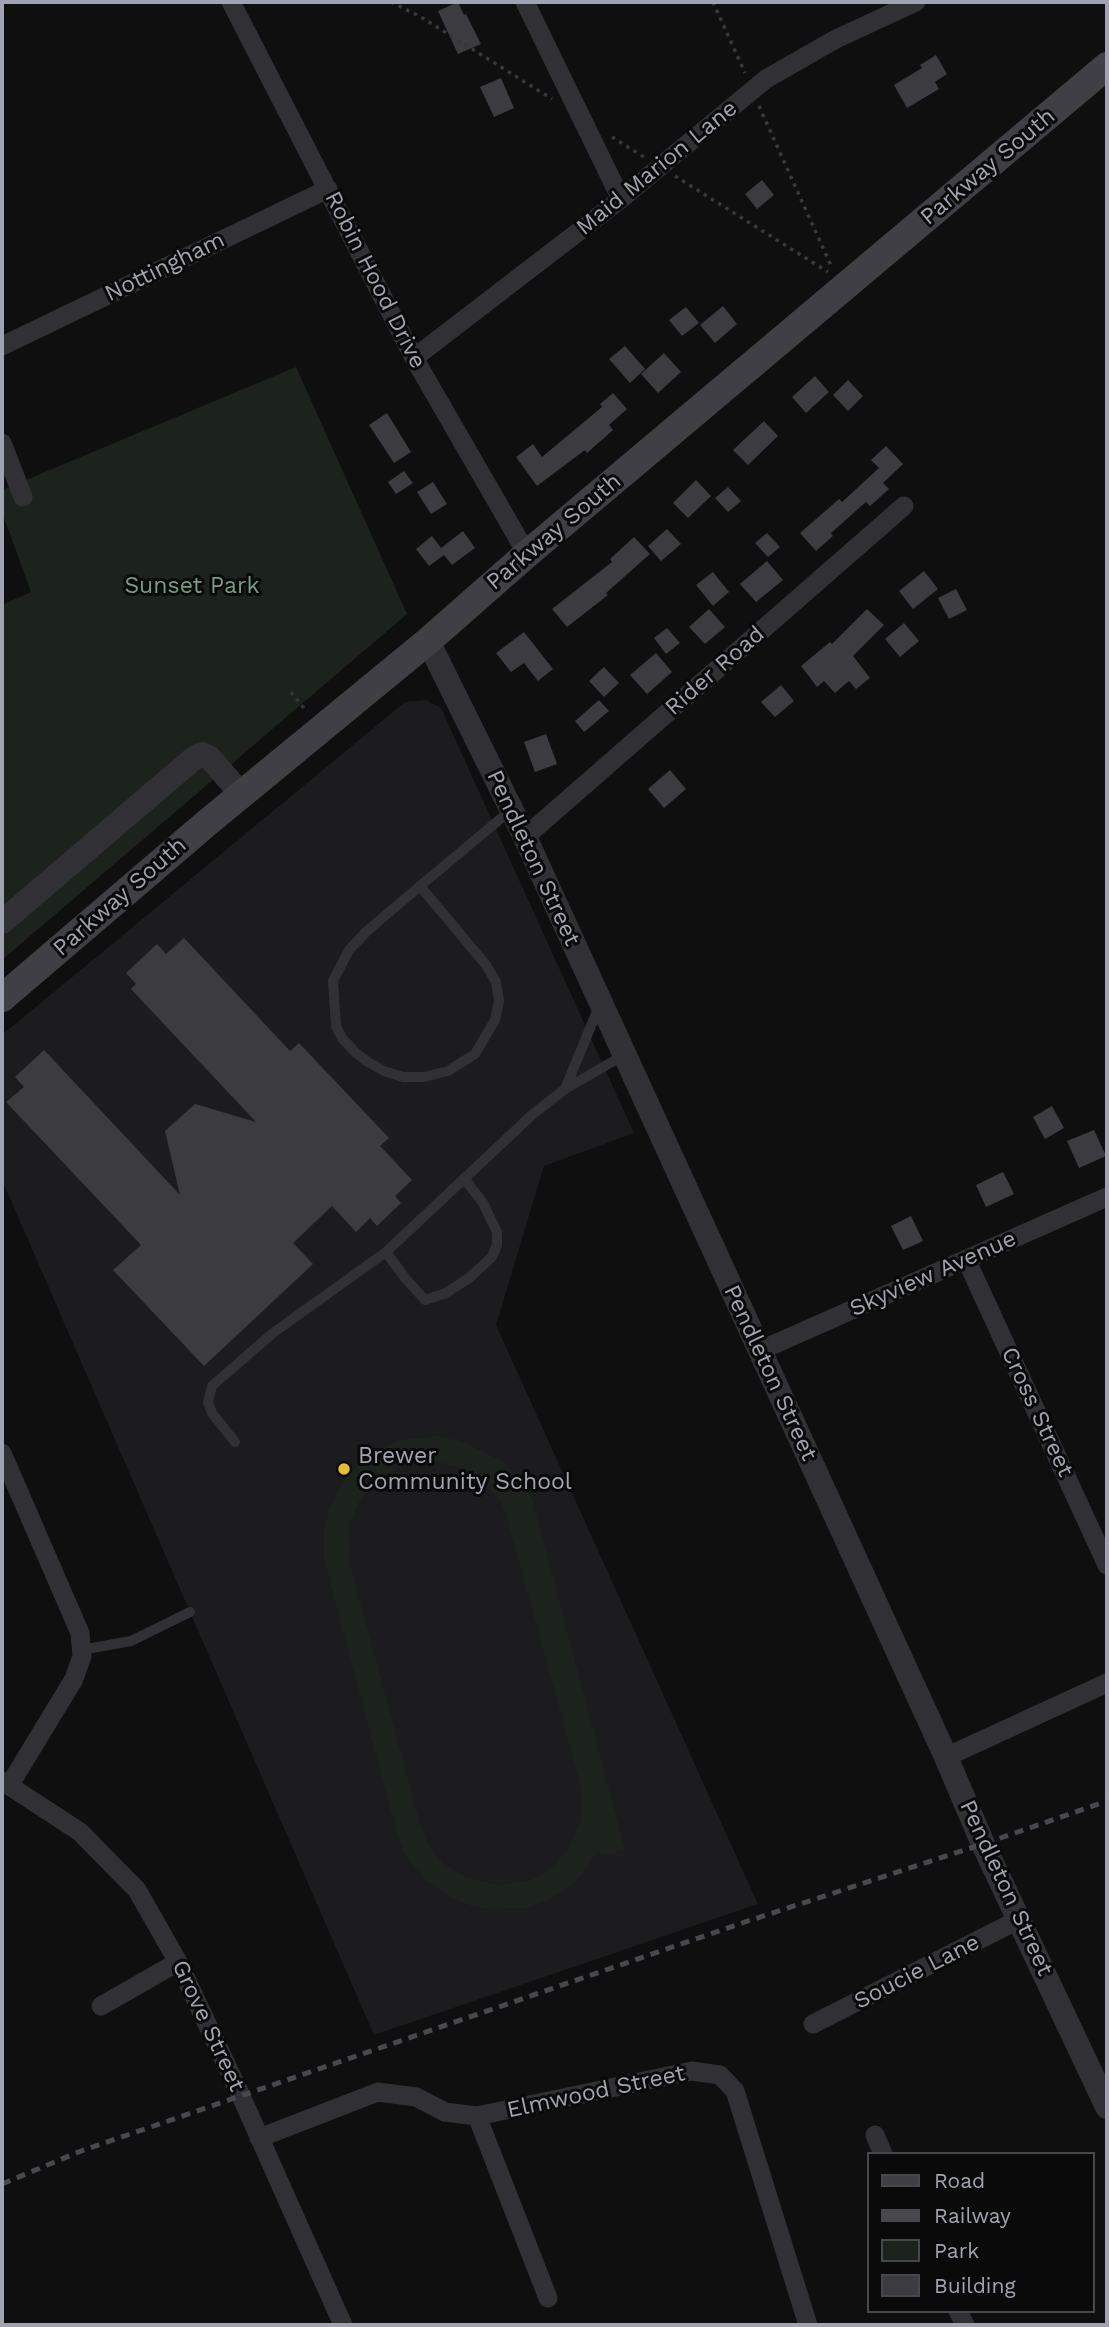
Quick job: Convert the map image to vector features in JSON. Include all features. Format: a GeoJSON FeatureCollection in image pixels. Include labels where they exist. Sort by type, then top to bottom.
{"type":"FeatureCollection","features":[{"type":"Feature","properties":{"kind":"main road","name":"Parkway South"},"geometry":{"type":"LineString","coordinates":[[2,997],[241,794],[428,641],[527,554],[1107,66]]}},
{"type":"Feature","properties":{"kind":"street","name":"Robin Hood Drive"},"geometry":{"type":"LineString","coordinates":[[231,2],[414,358],[527,554]]}},
{"type":"Feature","properties":{"kind":"street"},"geometry":{"type":"LineString","coordinates":[[525,2],[621,199]]}},
{"type":"Feature","properties":{"kind":"street","name":"Maid Marion Lane"},"geometry":{"type":"LineString","coordinates":[[414,358],[621,199],[766,79],[836,39],[916,2]]}},
{"type":"Feature","properties":{"kind":"street","name":"Nottingham"},"geometry":{"type":"LineString","coordinates":[[2,346],[328,189]]}},
{"type":"Feature","properties":{"kind":"street"},"geometry":{"type":"LineString","coordinates":[[2,443],[23,497]]}},
{"type":"Feature","properties":{"kind":"street","name":"Rider Road"},"geometry":{"type":"LineString","coordinates":[[525,837],[905,506]]}},
{"type":"Feature","properties":{"kind":"street","name":"Pendleton Street"},"geometry":{"type":"LineString","coordinates":[[428,641],[525,837],[946,1756],[983,1844],[1107,2107]]}},
{"type":"Feature","properties":{"kind":"street"},"geometry":{"type":"LineString","coordinates":[[2,922],[202,754],[210,758],[241,794]]}},
{"type":"Feature","properties":{"kind":"street","name":"Skyview Avenue"},"geometry":{"type":"LineString","coordinates":[[759,1351],[1107,1197]]}},
{"type":"Feature","properties":{"kind":"street","name":"Cross Street"},"geometry":{"type":"LineString","coordinates":[[966,1259],[1107,1565]]}},
{"type":"Feature","properties":{"kind":"street"},"geometry":{"type":"LineString","coordinates":[[2,1453],[80,1633],[82,1650],[74,1679],[5,1783]]}},
{"type":"Feature","properties":{"kind":"street"},"geometry":{"type":"LineString","coordinates":[[946,1756],[1107,1683]]}},
{"type":"Feature","properties":{"kind":"street","name":"Grove Street"},"geometry":{"type":"LineString","coordinates":[[5,1783],[80,1832],[137,1891],[178,1962],[343,2325]]}},
{"type":"Feature","properties":{"kind":"street","name":"Soucie Lane"},"geometry":{"type":"LineString","coordinates":[[813,2024],[1020,1919]]}},
{"type":"Feature","properties":{"kind":"street"},"geometry":{"type":"LineString","coordinates":[[101,2006],[178,1962]]}},
{"type":"Feature","properties":{"kind":"street","name":"Elmwood Street"},"geometry":{"type":"LineString","coordinates":[[259,2138],[378,2092],[416,2097],[444,2112],[477,2116],[692,2071],[720,2075],[735,2091],[808,2325]]}},
{"type":"Feature","properties":{"kind":"street"},"geometry":{"type":"LineString","coordinates":[[477,2116],[548,2298]]}},
{"type":"Feature","properties":{"kind":"street"},"geometry":{"type":"LineString","coordinates":[[876,2135],[883,2152]]}},
{"type":"Feature","properties":{"kind":"lane"},"geometry":{"type":"LineString","coordinates":[[420,886],[486,965],[496,982],[499,1001],[495,1020],[475,1054],[448,1071],[424,1077],[403,1077],[368,1062],[342,1038],[337,1026],[332,981],[349,950],[367,931],[420,886],[512,810]]}},
{"type":"Feature","properties":{"kind":"lane"},"geometry":{"type":"LineString","coordinates":[[565,1089],[600,1002]]}},
{"type":"Feature","properties":{"kind":"lane"},"geometry":{"type":"LineString","coordinates":[[235,1442],[212,1413],[208,1402],[212,1386],[273,1333],[386,1252],[533,1114],[565,1089],[625,1055]]}},
{"type":"Feature","properties":{"kind":"lane"},"geometry":{"type":"LineString","coordinates":[[386,1252],[425,1300],[446,1293],[469,1278],[492,1257],[497,1245],[495,1224],[464,1178]]}},
{"type":"Feature","properties":{"kind":"lane"},"geometry":{"type":"LineString","coordinates":[[82,1650],[131,1641],[190,1612]]}},
{"type":"Feature","properties":{"kind":"path"},"geometry":{"type":"LineString","coordinates":[[291,692],[308,714]]}},
{"type":"Feature","properties":{"kind":"shaded area","name":"Brewer Community School"},"geometry":{"type":"Polygon","coordinates":[[[426,700],[441,708],[634,1133],[544,1166],[496,1325],[758,1904],[374,2035],[2,1180],[2,1035],[405,702],[426,700]]]}},
{"type":"Feature","properties":{"kind":"green space","name":"Sunset Park"},"geometry":{"type":"Polygon","coordinates":[[[296,367],[407,614],[2,960],[2,605],[31,592],[2,512],[2,490],[296,367]]]}},
{"type":"Feature","properties":{"kind":"green space"},"geometry":{"type":"Polygon","coordinates":[[[437,1436],[461,1441],[500,1460],[520,1478],[532,1498],[625,1850],[602,1856],[598,1849],[586,1870],[571,1885],[546,1901],[524,1908],[493,1909],[472,1906],[452,1898],[425,1880],[405,1854],[397,1834],[324,1559],[324,1529],[330,1507],[341,1485],[357,1466],[376,1451],[399,1440],[437,1436]],[[431,1461],[406,1465],[383,1476],[366,1491],[350,1524],[349,1561],[421,1827],[429,1847],[443,1863],[463,1876],[498,1885],[531,1880],[550,1870],[569,1848],[581,1820],[581,1787],[505,1511],[499,1499],[479,1478],[455,1466],[431,1461]]]}},
{"type":"Feature","properties":{"kind":"building"},"geometry":{"type":"Polygon","coordinates":[[[458,2],[481,44],[458,54],[438,11],[458,2]]]}},
{"type":"Feature","properties":{"kind":"building"},"geometry":{"type":"Polygon","coordinates":[[[936,55],[947,74],[935,82],[939,89],[907,108],[894,85],[922,68],[920,65],[936,55]]]}},
{"type":"Feature","properties":{"kind":"building"},"geometry":{"type":"Polygon","coordinates":[[[501,78],[514,108],[494,117],[480,87],[501,78]]]}},
{"type":"Feature","properties":{"kind":"building"},"geometry":{"type":"Polygon","coordinates":[[[762,180],[774,195],[757,209],[745,194],[762,180]]]}},
{"type":"Feature","properties":{"kind":"building"},"geometry":{"type":"Polygon","coordinates":[[[723,306],[737,324],[715,343],[700,325],[723,306]]]}},
{"type":"Feature","properties":{"kind":"building"},"geometry":{"type":"Polygon","coordinates":[[[686,307],[699,323],[682,336],[669,320],[686,307]]]}},
{"type":"Feature","properties":{"kind":"building"},"geometry":{"type":"Polygon","coordinates":[[[625,346],[645,369],[630,383],[609,359],[625,346]]]}},
{"type":"Feature","properties":{"kind":"building"},"geometry":{"type":"Polygon","coordinates":[[[664,353],[681,372],[658,393],[641,374],[664,353]]]}},
{"type":"Feature","properties":{"kind":"building"},"geometry":{"type":"Polygon","coordinates":[[[815,376],[829,392],[806,413],[792,397],[815,376]]]}},
{"type":"Feature","properties":{"kind":"building"},"geometry":{"type":"Polygon","coordinates":[[[848,380],[863,396],[848,411],[833,395],[848,380]]]}},
{"type":"Feature","properties":{"kind":"building"},"geometry":{"type":"Polygon","coordinates":[[[613,393],[627,409],[609,425],[613,430],[587,453],[585,450],[537,486],[516,457],[533,444],[542,457],[602,407],[600,404],[613,393]]]}},
{"type":"Feature","properties":{"kind":"building"},"geometry":{"type":"Polygon","coordinates":[[[387,413],[411,452],[394,463],[369,425],[387,413]]]}},
{"type":"Feature","properties":{"kind":"building"},"geometry":{"type":"Polygon","coordinates":[[[764,421],[778,436],[748,465],[733,450],[764,421]]]}},
{"type":"Feature","properties":{"kind":"building"},"geometry":{"type":"Polygon","coordinates":[[[886,446],[903,464],[883,483],[889,489],[870,506],[866,502],[831,533],[833,536],[816,551],[800,533],[839,499],[842,502],[879,468],[871,460],[886,446]]]}},
{"type":"Feature","properties":{"kind":"building"},"geometry":{"type":"Polygon","coordinates":[[[404,471],[413,483],[396,494],[388,482],[404,471]]]}},
{"type":"Feature","properties":{"kind":"building"},"geometry":{"type":"Polygon","coordinates":[[[696,480],[711,496],[688,518],[673,503],[696,480]]]}},
{"type":"Feature","properties":{"kind":"building"},"geometry":{"type":"Polygon","coordinates":[[[433,482],[447,504],[431,514],[417,492],[433,482]]]}},
{"type":"Feature","properties":{"kind":"building"},"geometry":{"type":"Polygon","coordinates":[[[728,487],[741,501],[728,512],[715,498],[728,487]]]}},
{"type":"Feature","properties":{"kind":"building"},"geometry":{"type":"Polygon","coordinates":[[[667,529],[681,544],[661,561],[648,546],[667,529]]]}},
{"type":"Feature","properties":{"kind":"building"},"geometry":{"type":"Polygon","coordinates":[[[463,531],[475,548],[452,565],[444,555],[429,566],[416,549],[432,536],[441,548],[463,531]]]}},
{"type":"Feature","properties":{"kind":"building"},"geometry":{"type":"Polygon","coordinates":[[[767,533],[780,547],[768,557],[755,543],[767,533]]]}},
{"type":"Feature","properties":{"kind":"building"},"geometry":{"type":"Polygon","coordinates":[[[634,537],[650,554],[606,593],[608,595],[567,627],[552,609],[612,562],[610,559],[634,537]]]}},
{"type":"Feature","properties":{"kind":"building"},"geometry":{"type":"Polygon","coordinates":[[[767,561],[783,580],[756,602],[740,584],[767,561]]]}},
{"type":"Feature","properties":{"kind":"building"},"geometry":{"type":"Polygon","coordinates":[[[924,571],[938,589],[913,609],[899,591],[924,571]]]}},
{"type":"Feature","properties":{"kind":"building"},"geometry":{"type":"Polygon","coordinates":[[[713,572],[729,592],[713,606],[696,585],[713,572]]]}},
{"type":"Feature","properties":{"kind":"building"},"geometry":{"type":"Polygon","coordinates":[[[956,589],[967,610],[949,619],[938,598],[956,589]]]}},
{"type":"Feature","properties":{"kind":"building"},"geometry":{"type":"Polygon","coordinates":[[[709,609],[725,627],[705,644],[689,627],[709,609]]]}},
{"type":"Feature","properties":{"kind":"building"},"geometry":{"type":"Polygon","coordinates":[[[867,609],[884,625],[853,656],[870,678],[856,689],[849,681],[835,693],[824,681],[817,687],[801,666],[830,642],[832,644],[867,609]]]}},
{"type":"Feature","properties":{"kind":"building"},"geometry":{"type":"Polygon","coordinates":[[[904,623],[919,641],[900,657],[885,639],[904,623]]]}},
{"type":"Feature","properties":{"kind":"building"},"geometry":{"type":"Polygon","coordinates":[[[667,628],[680,643],[666,654],[654,638],[667,628]]]}},
{"type":"Feature","properties":{"kind":"building"},"geometry":{"type":"Polygon","coordinates":[[[524,632],[553,669],[538,681],[524,663],[511,672],[496,653],[524,632]]]}},
{"type":"Feature","properties":{"kind":"building"},"geometry":{"type":"Polygon","coordinates":[[[656,653],[672,672],[647,694],[630,675],[656,653]]]}},
{"type":"Feature","properties":{"kind":"building"},"geometry":{"type":"Polygon","coordinates":[[[604,667],[619,683],[604,697],[589,681],[604,667]]]}},
{"type":"Feature","properties":{"kind":"building"},"geometry":{"type":"Polygon","coordinates":[[[781,685],[794,701],[775,717],[761,702],[781,685]]]}},
{"type":"Feature","properties":{"kind":"building"},"geometry":{"type":"Polygon","coordinates":[[[599,700],[609,711],[584,732],[575,721],[599,700]]]}},
{"type":"Feature","properties":{"kind":"building"},"geometry":{"type":"Polygon","coordinates":[[[546,734],[557,764],[535,772],[524,742],[546,734]]]}},
{"type":"Feature","properties":{"kind":"building"},"geometry":{"type":"Polygon","coordinates":[[[670,770],[686,789],[664,808],[648,789],[670,770]]]}},
{"type":"Feature","properties":{"kind":"building"},"geometry":{"type":"Polygon","coordinates":[[[184,938],[290,1051],[299,1043],[389,1138],[380,1146],[412,1180],[395,1196],[401,1203],[377,1226],[370,1218],[356,1232],[332,1206],[293,1243],[313,1264],[204,1366],[113,1270],[141,1245],[6,1102],[24,1087],[15,1077],[44,1050],[180,1195],[165,1131],[195,1104],[256,1122],[131,989],[136,984],[126,973],[157,944],[166,954],[184,938]]]}},
{"type":"Feature","properties":{"kind":"building"},"geometry":{"type":"Polygon","coordinates":[[[1052,1106],[1064,1128],[1045,1139],[1033,1117],[1052,1106]]]}},
{"type":"Feature","properties":{"kind":"building"},"geometry":{"type":"Polygon","coordinates":[[[1094,1130],[1106,1156],[1079,1168],[1067,1141],[1094,1130]]]}},
{"type":"Feature","properties":{"kind":"building"},"geometry":{"type":"Polygon","coordinates":[[[1003,1172],[1014,1194],[986,1207],[976,1185],[1003,1172]]]}},
{"type":"Feature","properties":{"kind":"building"},"geometry":{"type":"Polygon","coordinates":[[[911,1216],[923,1241],[903,1250],[891,1226],[911,1216]]]}},
{"type":"Feature","properties":{"kind":"railway"},"geometry":{"type":"LineString","coordinates":[[2,2184],[81,2151],[745,1922],[1107,1801]]}},
{"type":"Feature","properties":{"kind":"place","name":"Brewer Community School"},"geometry":{"type":"Point","coordinates":[344,1469]}}]}
